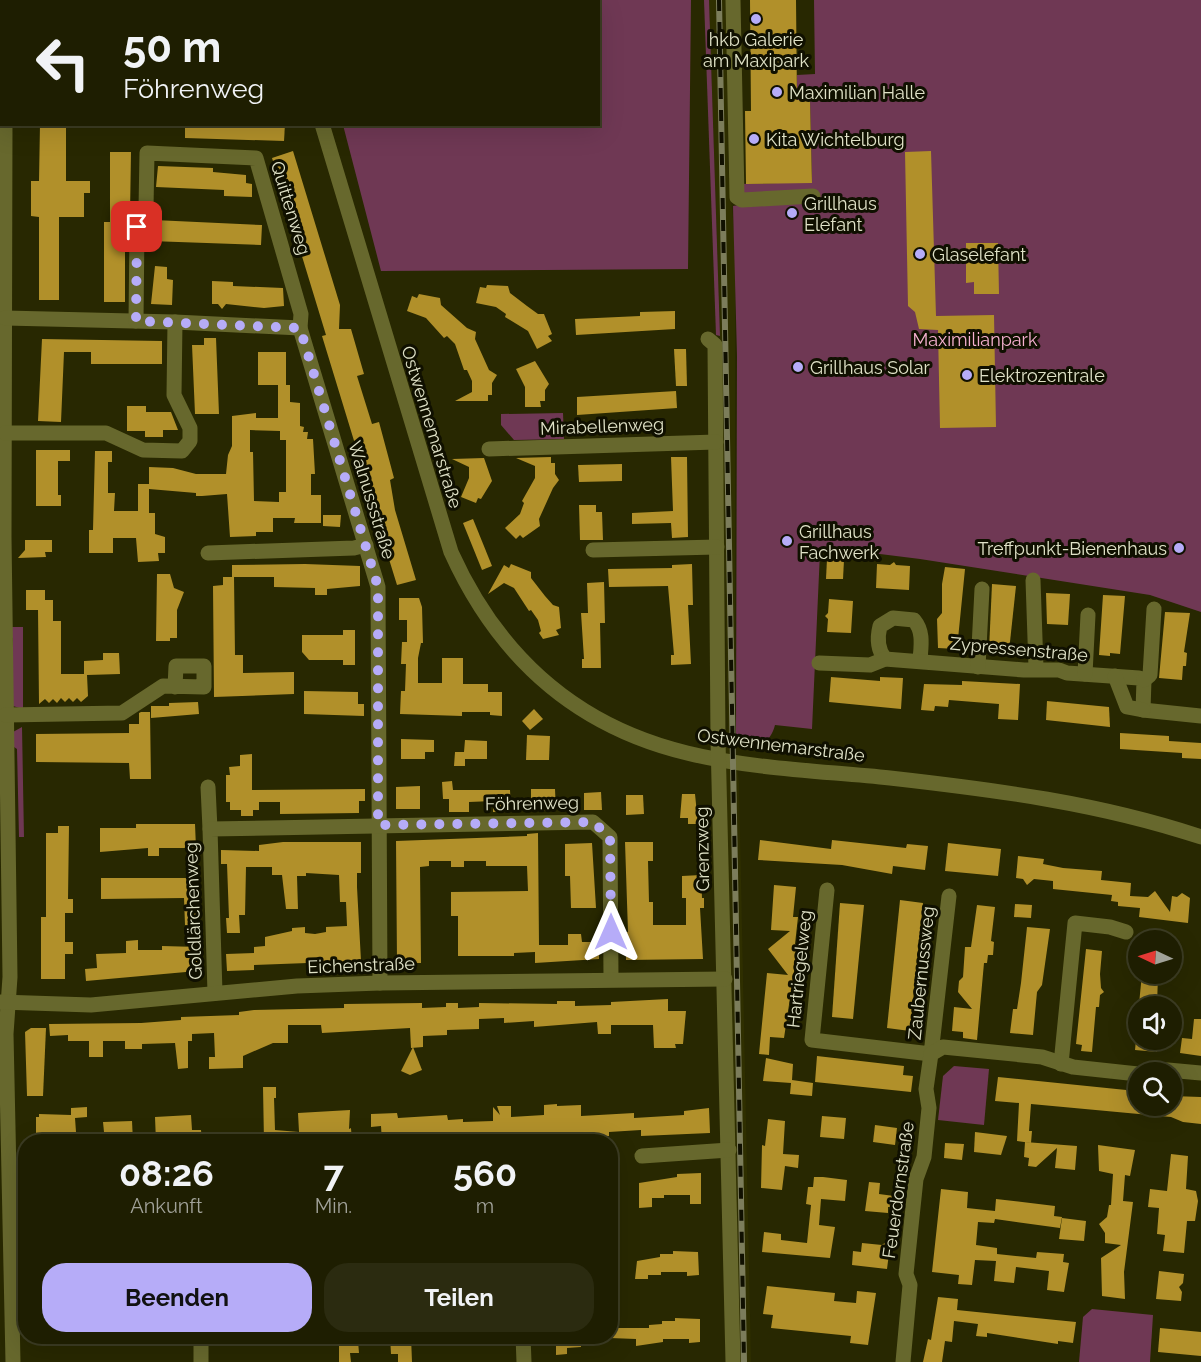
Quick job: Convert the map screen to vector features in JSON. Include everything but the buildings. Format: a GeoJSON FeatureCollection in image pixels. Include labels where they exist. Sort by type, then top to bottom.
{"type":"FeatureCollection","features":[{"type":"Feature","properties":{"kind":"street"},"geometry":{"type":"LineString","coordinates":[[733,0],[737,197],[742,200],[813,196]]}},
{"type":"Feature","properties":{"kind":"street"},"geometry":{"type":"LineString","coordinates":[[5,126],[5,433],[2,537],[6,715],[5,1241],[13,1362]]}},
{"type":"Feature","properties":{"kind":"street","name":"Ostwennemarstraße"},"geometry":{"type":"LineString","coordinates":[[323,126],[442,526],[465,584],[516,655],[572,704],[606,725],[656,745],[719,759],[1038,796],[1136,817],[1201,837]]}},
{"type":"Feature","properties":{"kind":"street","name":"Quittenweg"},"geometry":{"type":"LineString","coordinates":[[136,321],[137,227],[146,208],[147,153],[256,158],[302,314],[300,328]]}},
{"type":"Feature","properties":{"kind":"street"},"geometry":{"type":"LineString","coordinates":[[5,318],[300,328]]}},
{"type":"Feature","properties":{"kind":"street"},"geometry":{"type":"LineString","coordinates":[[5,433],[106,434],[143,450],[182,452],[190,441],[190,428],[174,395],[175,322]]}},
{"type":"Feature","properties":{"kind":"street","name":"Walnussstraße"},"geometry":{"type":"LineString","coordinates":[[300,328],[378,587],[380,983]]}},
{"type":"Feature","properties":{"kind":"street","name":"Grenzweg"},"geometry":{"type":"LineString","coordinates":[[708,339],[715,345],[719,759],[733,1362]]}},
{"type":"Feature","properties":{"kind":"street","name":"Mirabellenweg"},"geometry":{"type":"LineString","coordinates":[[489,449],[716,442]]}},
{"type":"Feature","properties":{"kind":"street"},"geometry":{"type":"LineString","coordinates":[[208,553],[354,548],[366,545]]}},
{"type":"Feature","properties":{"kind":"street"},"geometry":{"type":"LineString","coordinates":[[593,550],[717,547]]}},
{"type":"Feature","properties":{"kind":"street"},"geometry":{"type":"LineString","coordinates":[[1033,580],[1036,668]]}},
{"type":"Feature","properties":{"kind":"street"},"geometry":{"type":"LineString","coordinates":[[978,667],[982,589]]}},
{"type":"Feature","properties":{"kind":"street"},"geometry":{"type":"LineString","coordinates":[[1143,710],[1144,680],[1150,675],[1154,609]]}},
{"type":"Feature","properties":{"kind":"street"},"geometry":{"type":"LineString","coordinates":[[1084,674],[1088,615]]}},
{"type":"Feature","properties":{"kind":"street"},"geometry":{"type":"LineString","coordinates":[[885,659],[878,647],[878,633],[880,626],[893,618],[914,620],[919,626],[920,660]]}},
{"type":"Feature","properties":{"kind":"street","name":"Zypressenstraße"},"geometry":{"type":"LineString","coordinates":[[819,663],[870,664],[885,659],[920,660],[978,667],[1036,668],[1144,680]]}},
{"type":"Feature","properties":{"kind":"street"},"geometry":{"type":"LineString","coordinates":[[1115,676],[1127,707],[1201,716]]}},
{"type":"Feature","properties":{"kind":"street"},"geometry":{"type":"LineString","coordinates":[[6,715],[122,713],[153,691],[163,687],[175,687]]}},
{"type":"Feature","properties":{"kind":"street","name":"Goldlärchenweg"},"geometry":{"type":"LineString","coordinates":[[208,787],[215,993]]}},
{"type":"Feature","properties":{"kind":"street","name":"Föhrenweg"},"geometry":{"type":"LineString","coordinates":[[378,825],[593,822],[602,827],[610,837],[611,979]]}},
{"type":"Feature","properties":{"kind":"street","name":"Goldlärchenweg"},"geometry":{"type":"LineString","coordinates":[[210,829],[378,825]]}},
{"type":"Feature","properties":{"kind":"street","name":"Hartriegelweg"},"geometry":{"type":"LineString","coordinates":[[826,890],[812,1040],[932,1054]]}},
{"type":"Feature","properties":{"kind":"street","name":"Zaubernussweg"},"geometry":{"type":"LineString","coordinates":[[932,1054],[949,896]]}},
{"type":"Feature","properties":{"kind":"street"},"geometry":{"type":"LineString","coordinates":[[1061,1064],[1075,923],[1110,927],[1126,932]]}},
{"type":"Feature","properties":{"kind":"street","name":"Eichenstraße"},"geometry":{"type":"LineString","coordinates":[[4,1003],[91,1005],[215,993],[380,983],[725,979]]}},
{"type":"Feature","properties":{"kind":"street"},"geometry":{"type":"LineString","coordinates":[[932,1054],[943,1047],[1042,1057],[1061,1064],[1128,1073]]}},
{"type":"Feature","properties":{"kind":"street","name":"Feuerdornstraße"},"geometry":{"type":"LineString","coordinates":[[903,1362],[910,1285],[906,1274],[916,1179],[924,1157],[929,1108],[927,1077],[932,1054]]}},
{"type":"Feature","properties":{"kind":"street"},"geometry":{"type":"LineString","coordinates":[[1182,1071],[1201,1073]]}},
{"type":"Feature","properties":{"kind":"street"},"geometry":{"type":"LineString","coordinates":[[642,1156],[729,1150]]}},
{"type":"Feature","properties":{"kind":"street"},"geometry":{"type":"LineString","coordinates":[[201,1344],[201,1362]]}},
{"type":"Feature","properties":{"kind":"street"},"geometry":{"type":"LineString","coordinates":[[523,1344],[524,1362]]}},
{"type":"Feature","properties":{"kind":"shaded area"},"geometry":{"type":"Polygon","coordinates":[[[709,0],[727,0],[728,164],[735,242],[735,748],[739,783],[751,1362],[739,1362],[724,747],[728,728],[720,336],[709,0]]]}},
{"type":"Feature","properties":{"kind":"green space"},"geometry":{"type":"Polygon","coordinates":[[[600,0],[691,0],[688,269],[381,271],[343,126],[600,126],[600,0]]]}},
{"type":"Feature","properties":{"kind":"green space"},"geometry":{"type":"Polygon","coordinates":[[[704,0],[709,0],[720,336],[716,335],[704,0]]]}},
{"type":"Feature","properties":{"kind":"green space","name":"Maximilianpark"},"geometry":{"type":"Polygon","coordinates":[[[814,0],[1201,0],[1201,612],[1150,595],[920,559],[880,554],[820,552],[812,729],[775,725],[766,741],[751,745],[739,743],[736,736],[737,355],[733,206],[739,205],[741,184],[812,182],[810,100],[797,100],[797,75],[815,74],[814,0]]]}},
{"type":"Feature","properties":{"kind":"green space"},"geometry":{"type":"Polygon","coordinates":[[[563,413],[564,439],[514,440],[501,425],[501,414],[563,413]]]}},
{"type":"Feature","properties":{"kind":"green space"},"geometry":{"type":"Polygon","coordinates":[[[7,627],[23,627],[23,709],[13,706],[13,639],[7,627]]]}},
{"type":"Feature","properties":{"kind":"green space"},"geometry":{"type":"Polygon","coordinates":[[[22,727],[24,837],[19,837],[17,749],[14,747],[13,732],[22,727]]]}},
{"type":"Feature","properties":{"kind":"green space"},"geometry":{"type":"Polygon","coordinates":[[[954,1066],[989,1069],[984,1125],[938,1120],[943,1076],[954,1066]]]}},
{"type":"Feature","properties":{"kind":"green space"},"geometry":{"type":"Polygon","coordinates":[[[1092,1309],[1153,1315],[1150,1362],[1079,1362],[1083,1317],[1092,1309]]]}},
{"type":"Feature","properties":{"kind":"railway"},"geometry":{"type":"LineString","coordinates":[[719,0],[744,1362]]}},
{"type":"Feature","properties":{"kind":"place","name":"hkb Galerie am Maxipark"},"geometry":{"type":"Point","coordinates":[756,19]}},
{"type":"Feature","properties":{"kind":"place","name":"Maximilian Halle"},"geometry":{"type":"Point","coordinates":[777,92]}},
{"type":"Feature","properties":{"kind":"place","name":"Kita Wichtelburg"},"geometry":{"type":"Point","coordinates":[754,139]}},
{"type":"Feature","properties":{"kind":"place","name":"Grillhaus Elefant"},"geometry":{"type":"Point","coordinates":[792,213]}},
{"type":"Feature","properties":{"kind":"place","name":"Glaselefant"},"geometry":{"type":"Point","coordinates":[920,254]}},
{"type":"Feature","properties":{"kind":"place","name":"Grillhaus Solar"},"geometry":{"type":"Point","coordinates":[798,367]}},
{"type":"Feature","properties":{"kind":"place","name":"Elektrozentrale"},"geometry":{"type":"Point","coordinates":[967,375]}},
{"type":"Feature","properties":{"kind":"place","name":"Grillhaus Fachwerk"},"geometry":{"type":"Point","coordinates":[787,541]}},
{"type":"Feature","properties":{"kind":"place","name":"Treffpunkt-Bienenhaus"},"geometry":{"type":"Point","coordinates":[1179,548]}},
{"type":"Feature","properties":{"kind":"route"},"geometry":{"type":"LineString","coordinates":[[137,227],[136,321],[300,328],[378,587],[380,730],[377,774],[378,825],[593,822],[602,827],[610,837],[611,932]]}}]}
